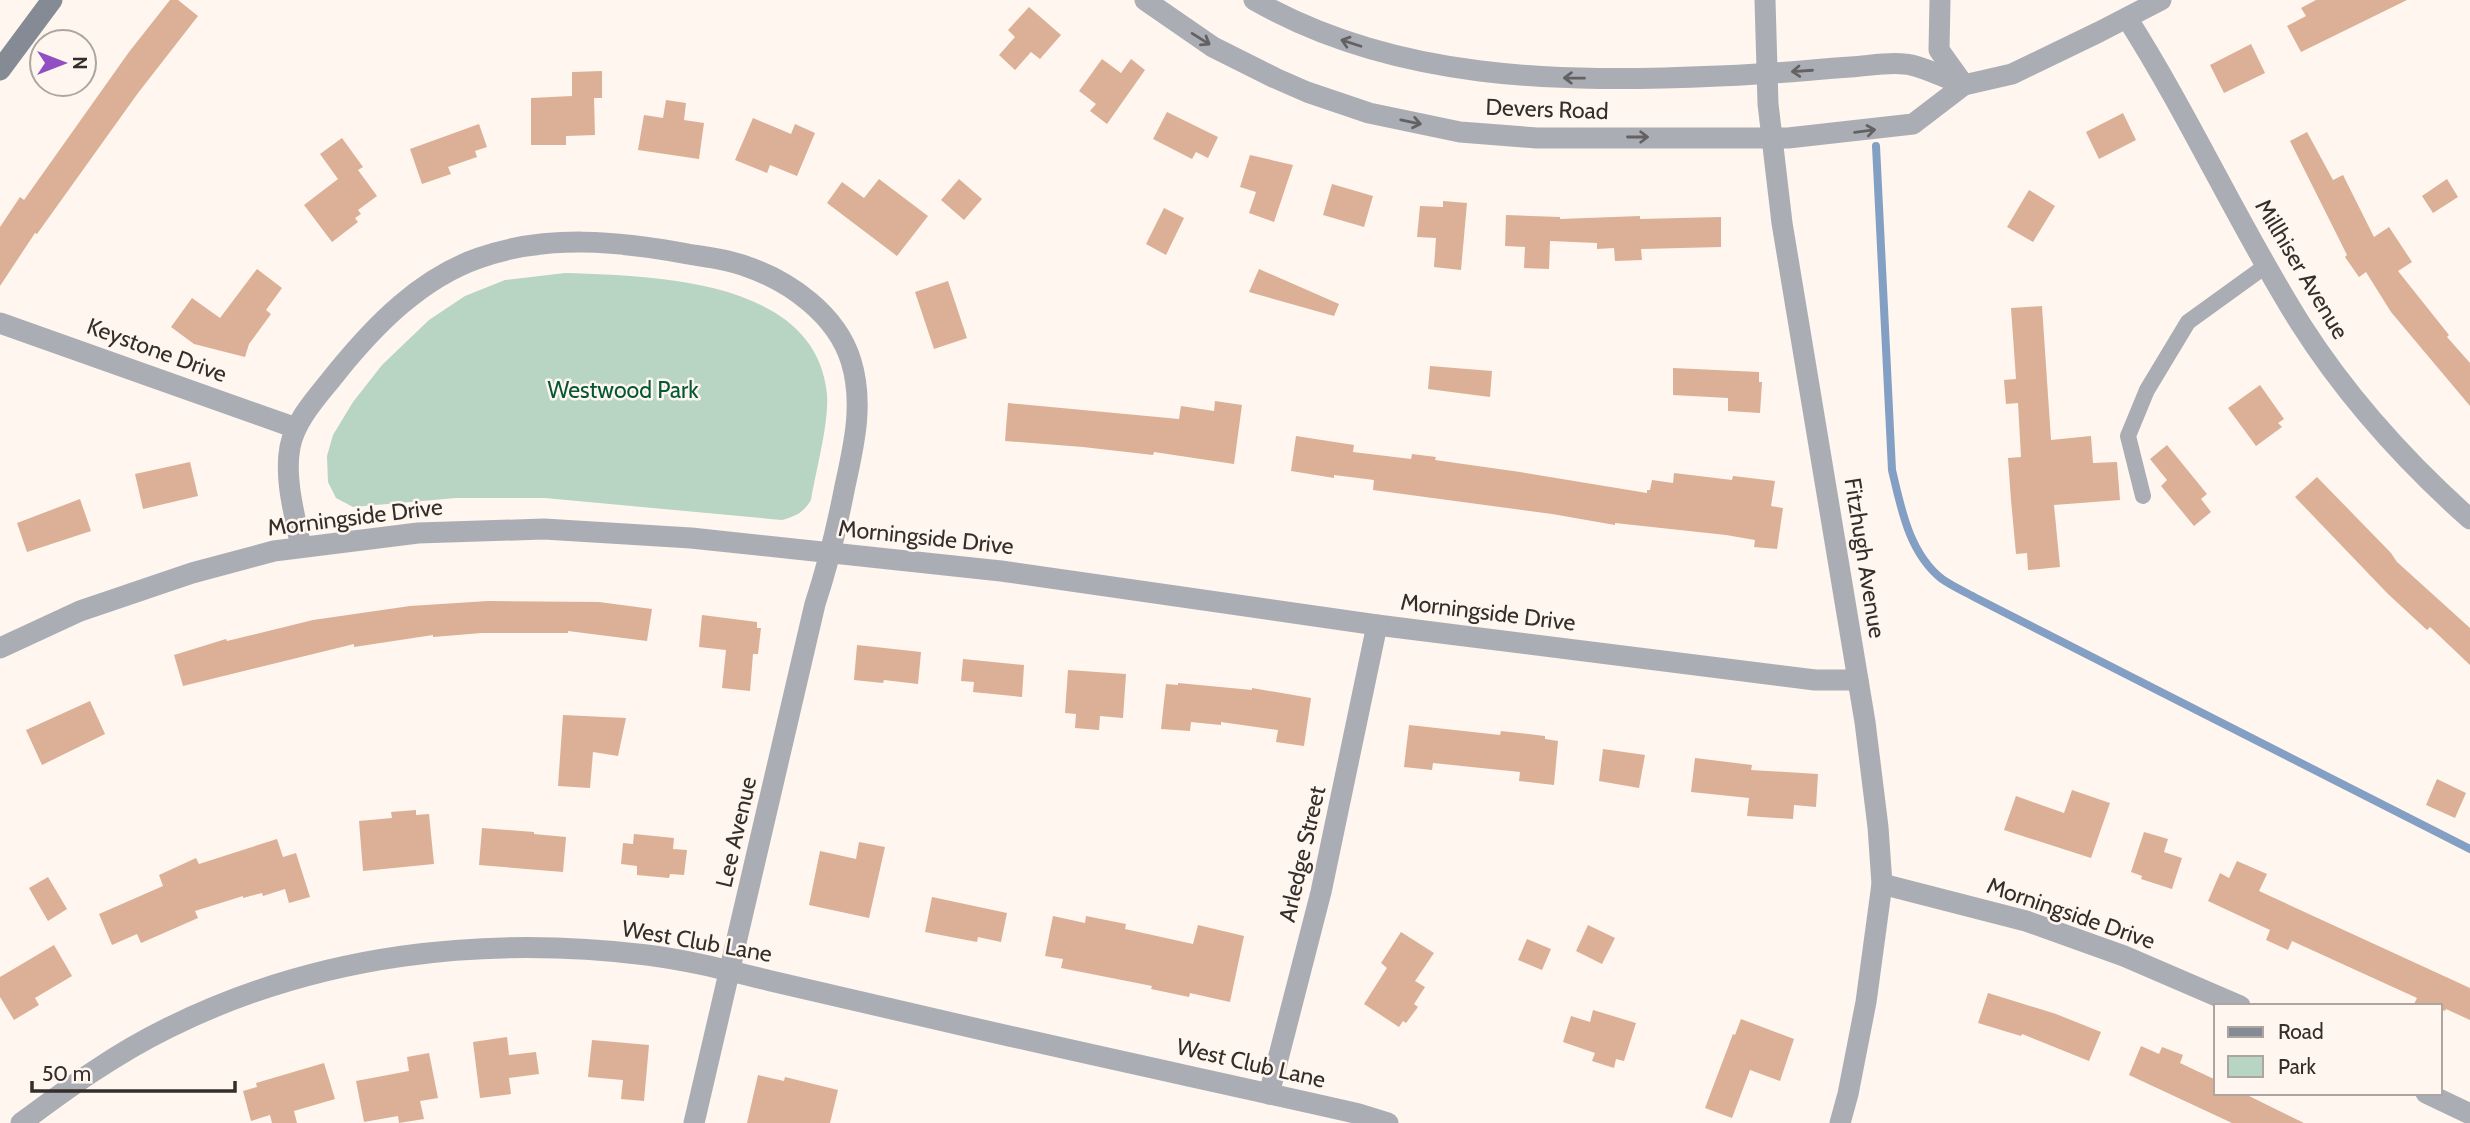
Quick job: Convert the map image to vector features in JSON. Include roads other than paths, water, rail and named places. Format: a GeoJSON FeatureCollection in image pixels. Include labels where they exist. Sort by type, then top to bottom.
{"type":"FeatureCollection","features":[{"type":"Feature","properties":{"kind":"street"},"geometry":{"type":"LineString","coordinates":[[0,70],[52,0]]}},
{"type":"Feature","properties":{"kind":"street","name":"Devers Road"},"geometry":{"type":"LineString","coordinates":[[1145,0],[1213,47],[1307,92],[1369,113],[1460,132],[1536,138],[1788,138],[1913,124],[1964,85],[2012,74],[2161,0]]}},
{"type":"Feature","properties":{"kind":"street","name":"Devers Road"},"geometry":{"type":"LineString","coordinates":[[1254,0],[1334,37],[1387,55],[1444,68],[1524,77],[1644,78],[1905,64],[1964,85]]}},
{"type":"Feature","properties":{"kind":"street","name":"Fitzhugh Avenue"},"geometry":{"type":"LineString","coordinates":[[1765,0],[1767,73],[1782,223],[1858,680],[1878,827],[1882,884],[1866,1002],[1840,1123]]}},
{"type":"Feature","properties":{"kind":"street"},"geometry":{"type":"LineString","coordinates":[[1940,0],[1939,50],[1964,85]]}},
{"type":"Feature","properties":{"kind":"street","name":"Millhiser Avenue"},"geometry":{"type":"LineString","coordinates":[[2127,18],[2163,74],[2300,323],[2339,379],[2385,436],[2436,489],[2470,519]]}},
{"type":"Feature","properties":{"kind":"street","name":"Lee Avenue"},"geometry":{"type":"LineString","coordinates":[[296,428],[352,354],[384,319],[452,270],[480,257],[516,248],[547,243],[582,242],[652,247],[747,266],[794,290],[828,319],[841,339],[856,381],[858,408],[855,439],[832,553],[815,604],[694,1123]]}},
{"type":"Feature","properties":{"kind":"street","name":"Keystone Drive"},"geometry":{"type":"LineString","coordinates":[[0,323],[296,428]]}},
{"type":"Feature","properties":{"kind":"street"},"geometry":{"type":"LineString","coordinates":[[296,428],[289,450],[290,480],[300,547]]}},
{"type":"Feature","properties":{"kind":"street","name":"Morningside Drive"},"geometry":{"type":"LineString","coordinates":[[0,648],[80,611],[155,585],[192,573],[300,547],[418,533],[544,529],[691,538],[1000,571],[1377,625],[1801,678],[1858,680]]}},
{"type":"Feature","properties":{"kind":"street","name":"Arledge Street"},"geometry":{"type":"LineString","coordinates":[[1269,1094],[1321,892],[1377,625]]}},
{"type":"Feature","properties":{"kind":"street","name":"Morningside Drive"},"geometry":{"type":"LineString","coordinates":[[1882,884],[2026,921],[2124,956],[2234,1004]]}},
{"type":"Feature","properties":{"kind":"street","name":"West Club Lane"},"geometry":{"type":"LineString","coordinates":[[21,1123],[80,1079],[167,1028],[244,995],[319,971],[366,961],[422,952],[499,947],[648,955],[728,971],[1388,1123]]}},
{"type":"Feature","properties":{"kind":"street"},"geometry":{"type":"LineString","coordinates":[[2430,1095],[2470,1114]]}},
{"type":"Feature","properties":{"kind":"lane"},"geometry":{"type":"LineString","coordinates":[[2143,496],[2128,436],[2147,390],[2188,322],[2267,264]]}},
{"type":"Feature","properties":{"kind":"waterway"},"geometry":{"type":"LineString","coordinates":[[1876,146],[1892,470],[1908,529],[1931,568],[1946,582],[1976,598],[2470,849]]}},
{"type":"Feature","properties":{"kind":"park label","name":"Westwood Park"},"geometry":{"type":"Point","coordinates":[623,390]}}]}
